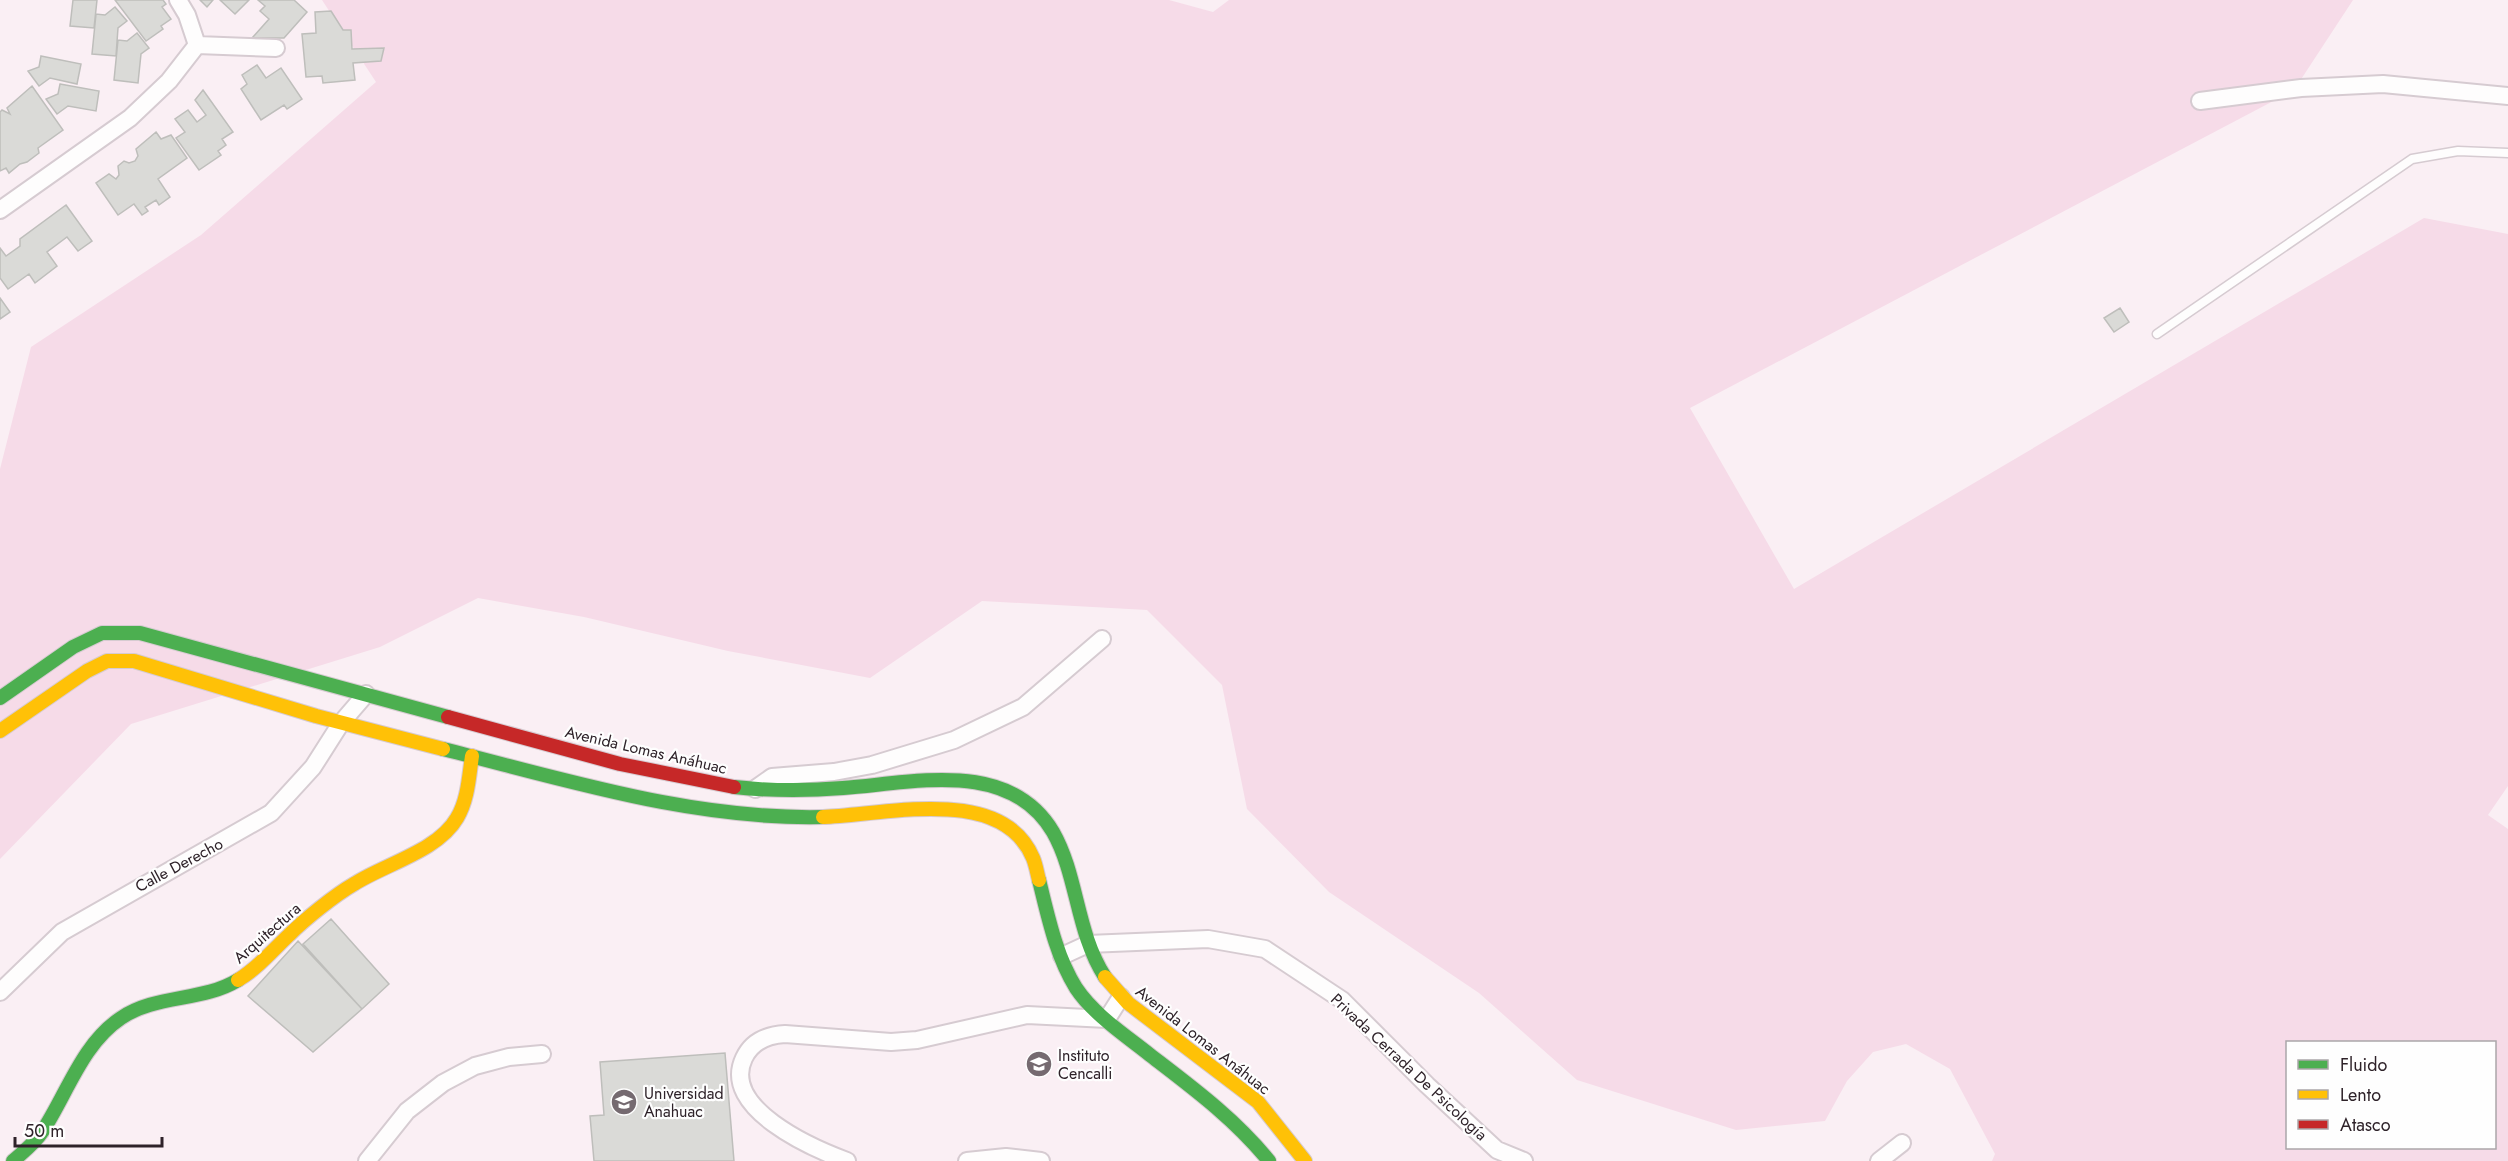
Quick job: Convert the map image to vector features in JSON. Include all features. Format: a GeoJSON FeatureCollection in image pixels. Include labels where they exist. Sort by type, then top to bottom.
{"type":"FeatureCollection","features":[{"type":"Feature","properties":{"kind":"main road"},"geometry":{"type":"LineString","coordinates":[[47,647],[76,635],[102,633]]}},
{"type":"Feature","properties":{"kind":"main road","name":"Avenida Lomas Anáhuac"},"geometry":{"type":"LineString","coordinates":[[0,698],[73,647],[102,633],[140,633],[620,764],[682,778],[754,789],[830,789],[937,778],[973,781],[1008,793],[1040,816],[1060,844],[1088,944],[1103,973],[1121,997],[1251,1096],[1273,1117],[1305,1161]]}},
{"type":"Feature","properties":{"kind":"main road"},"geometry":{"type":"LineString","coordinates":[[0,731],[107,661],[134,661],[341,723],[675,806],[740,815],[830,817],[937,807],[958,808],[980,813],[1008,827],[1027,846],[1033,856],[1062,956],[1086,1001],[1142,1050],[1231,1118],[1251,1137],[1269,1161]]}},
{"type":"Feature","properties":{"kind":"main road","name":"Arquitectura"},"geometry":{"type":"LineString","coordinates":[[13,1161],[41,1134],[92,1047],[119,1019],[146,1004],[223,989],[255,970],[291,933],[353,884],[417,852],[441,836],[457,819],[465,800],[472,756]]}},
{"type":"Feature","properties":{"kind":"street"},"geometry":{"type":"LineString","coordinates":[[178,0],[187,15],[197,45]]}},
{"type":"Feature","properties":{"kind":"street"},"geometry":{"type":"LineString","coordinates":[[197,45],[276,48]]}},
{"type":"Feature","properties":{"kind":"street"},"geometry":{"type":"LineString","coordinates":[[0,210],[130,118],[169,81],[197,45]]}},
{"type":"Feature","properties":{"kind":"street"},"geometry":{"type":"LineString","coordinates":[[2200,101],[2301,88],[2383,84],[2508,96]]}},
{"type":"Feature","properties":{"kind":"street"},"geometry":{"type":"LineString","coordinates":[[754,789],[772,777],[834,772],[873,765],[954,740],[1023,707],[1102,639]]}},
{"type":"Feature","properties":{"kind":"street","name":"Calle Derecho"},"geometry":{"type":"LineString","coordinates":[[0,992],[62,932],[271,813],[313,767],[341,723],[366,694]]}},
{"type":"Feature","properties":{"kind":"street","name":"Privada Cerrada De Psicología"},"geometry":{"type":"LineString","coordinates":[[1088,944],[1208,939],[1265,949],[1342,1000],[1427,1085],[1497,1150],[1524,1161]]}},
{"type":"Feature","properties":{"kind":"street"},"geometry":{"type":"LineString","coordinates":[[1062,956],[1088,944]]}},
{"type":"Feature","properties":{"kind":"street"},"geometry":{"type":"LineString","coordinates":[[847,1161],[818,1150],[785,1132],[743,1093],[740,1072],[746,1053],[760,1039],[770,1035],[784,1034],[891,1042],[917,1040],[1027,1015],[1107,1019],[1121,997]]}},
{"type":"Feature","properties":{"kind":"street"},"geometry":{"type":"LineString","coordinates":[[367,1161],[407,1111],[443,1083],[474,1065],[509,1057],[542,1054]]}},
{"type":"Feature","properties":{"kind":"street"},"geometry":{"type":"LineString","coordinates":[[1879,1161],[1902,1143]]}},
{"type":"Feature","properties":{"kind":"street"},"geometry":{"type":"LineString","coordinates":[[967,1161],[1006,1157],[1041,1161]]}},
{"type":"Feature","properties":{"kind":"lane"},"geometry":{"type":"LineString","coordinates":[[2157,334],[2412,159],[2458,151],[2508,153]]}},
{"type":"Feature","properties":{"kind":"shaded area"},"geometry":{"type":"Polygon","coordinates":[[[322,0],[1169,0],[1213,12],[1229,0],[2353,0],[2294,90],[1690,408],[1794,589],[2424,218],[2508,234],[2508,786],[2488,815],[2508,829],[2508,1161],[1992,1161],[1995,1154],[1950,1069],[1906,1044],[1873,1052],[1847,1081],[1825,1121],[1736,1130],[1577,1080],[1479,993],[1329,892],[1247,809],[1222,685],[1147,610],[982,601],[870,678],[728,651],[584,617],[478,598],[380,647],[131,724],[0,859],[0,469],[31,347],[201,235],[376,82],[322,0]]]}},
{"type":"Feature","properties":{"kind":"building"},"geometry":{"type":"Polygon","coordinates":[[[73,0],[97,0],[94,28],[70,26],[73,0]]]}},
{"type":"Feature","properties":{"kind":"building"},"geometry":{"type":"Polygon","coordinates":[[[115,0],[163,0],[166,4],[162,7],[171,19],[161,26],[163,29],[146,41],[115,0]]]}},
{"type":"Feature","properties":{"kind":"building"},"geometry":{"type":"Polygon","coordinates":[[[200,0],[213,0],[207,7],[200,0]]]}},
{"type":"Feature","properties":{"kind":"building"},"geometry":{"type":"Polygon","coordinates":[[[220,0],[249,0],[235,14],[220,0]]]}},
{"type":"Feature","properties":{"kind":"building"},"geometry":{"type":"Polygon","coordinates":[[[258,0],[294,0],[307,12],[284,38],[252,38],[269,19],[260,11],[265,6],[258,0]]]}},
{"type":"Feature","properties":{"kind":"building"},"geometry":{"type":"Polygon","coordinates":[[[115,7],[127,21],[118,28],[116,56],[92,54],[96,14],[105,15],[115,7]]]}},
{"type":"Feature","properties":{"kind":"building"},"geometry":{"type":"Polygon","coordinates":[[[331,11],[343,30],[351,30],[352,49],[384,48],[381,61],[353,63],[355,80],[323,83],[322,76],[306,77],[302,34],[316,33],[315,12],[331,11]]]}},
{"type":"Feature","properties":{"kind":"building"},"geometry":{"type":"Polygon","coordinates":[[[137,33],[149,48],[141,54],[138,83],[114,80],[118,40],[127,41],[137,33]]]}},
{"type":"Feature","properties":{"kind":"building"},"geometry":{"type":"Polygon","coordinates":[[[41,56],[81,64],[77,84],[50,78],[39,86],[28,71],[39,67],[41,56]]]}},
{"type":"Feature","properties":{"kind":"building"},"geometry":{"type":"Polygon","coordinates":[[[257,65],[266,78],[281,68],[302,99],[287,109],[284,105],[261,120],[241,89],[247,84],[242,75],[257,65]]]}},
{"type":"Feature","properties":{"kind":"building"},"geometry":{"type":"Polygon","coordinates":[[[60,84],[99,91],[96,111],[68,106],[57,114],[46,99],[58,94],[60,84]]]}},
{"type":"Feature","properties":{"kind":"building"},"geometry":{"type":"Polygon","coordinates":[[[32,86],[63,130],[38,148],[39,153],[27,162],[20,164],[9,173],[6,168],[0,171],[0,112],[2,110],[10,114],[7,108],[32,86]]]}},
{"type":"Feature","properties":{"kind":"building"},"geometry":{"type":"Polygon","coordinates":[[[203,90],[233,132],[222,139],[226,145],[218,151],[221,155],[199,170],[176,138],[185,132],[175,119],[188,110],[197,122],[206,115],[195,100],[203,90]]]}},
{"type":"Feature","properties":{"kind":"building"},"geometry":{"type":"Polygon","coordinates":[[[156,132],[161,139],[171,135],[187,158],[158,179],[170,197],[159,205],[156,200],[145,207],[148,211],[142,215],[134,204],[118,215],[96,183],[109,174],[116,179],[119,175],[118,166],[124,161],[129,163],[135,161],[138,156],[136,149],[156,132]]]}},
{"type":"Feature","properties":{"kind":"building"},"geometry":{"type":"Polygon","coordinates":[[[66,205],[92,241],[78,251],[67,237],[47,252],[57,266],[35,283],[29,274],[8,289],[0,278],[0,248],[6,256],[20,246],[20,239],[66,205]]]}},
{"type":"Feature","properties":{"kind":"building"},"geometry":{"type":"Polygon","coordinates":[[[0,298],[10,312],[0,319],[0,298]]]}},
{"type":"Feature","properties":{"kind":"building"},"geometry":{"type":"Polygon","coordinates":[[[2120,308],[2129,322],[2114,332],[2104,318],[2120,308]]]}},
{"type":"Feature","properties":{"kind":"building"},"geometry":{"type":"Polygon","coordinates":[[[331,919],[389,984],[362,1009],[303,944],[331,919]]]}},
{"type":"Feature","properties":{"kind":"building"},"geometry":{"type":"Polygon","coordinates":[[[298,941],[362,1009],[313,1052],[248,996],[298,941]]]}},
{"type":"Feature","properties":{"kind":"building"},"geometry":{"type":"Polygon","coordinates":[[[725,1053],[734,1161],[594,1161],[590,1116],[604,1115],[600,1062],[725,1053]]]}},
{"type":"Feature","properties":{"kind":"traffic: fast"},"geometry":{"type":"LineString","coordinates":[[0,698],[73,647],[102,633],[140,633],[448,717]]}},
{"type":"Feature","properties":{"kind":"traffic: fast"},"geometry":{"type":"LineString","coordinates":[[443,749],[583,785],[678,805],[774,816],[823,817]]}},
{"type":"Feature","properties":{"kind":"traffic: fast"},"geometry":{"type":"LineString","coordinates":[[734,787],[816,790],[899,782],[958,780],[986,784],[1011,793],[1034,809],[1053,832],[1068,867],[1088,942],[1105,977]]}},
{"type":"Feature","properties":{"kind":"traffic: fast"},"geometry":{"type":"LineString","coordinates":[[1039,880],[1049,922],[1063,963],[1083,998],[1110,1024],[1213,1105],[1242,1131],[1269,1161]]}},
{"type":"Feature","properties":{"kind":"traffic: fast"},"geometry":{"type":"LineString","coordinates":[[13,1161],[39,1136],[85,1055],[107,1029],[135,1010],[164,1001],[209,992],[238,980]]}},
{"type":"Feature","properties":{"kind":"traffic: slow"},"geometry":{"type":"LineString","coordinates":[[0,731],[87,671],[107,661],[134,661],[316,716],[443,749]]}},
{"type":"Feature","properties":{"kind":"traffic: slow"},"geometry":{"type":"LineString","coordinates":[[238,980],[338,894],[424,848],[448,829],[464,804],[472,756]]}},
{"type":"Feature","properties":{"kind":"traffic: slow"},"geometry":{"type":"LineString","coordinates":[[823,817],[909,810],[940,809],[969,812],[996,820],[1018,835],[1033,858],[1039,880]]}},
{"type":"Feature","properties":{"kind":"traffic: slow"},"geometry":{"type":"LineString","coordinates":[[1105,977],[1128,1003],[1258,1102],[1305,1161]]}},
{"type":"Feature","properties":{"kind":"traffic: jam"},"geometry":{"type":"LineString","coordinates":[[448,717],[620,764],[734,787]]}},
{"type":"Feature","properties":{"kind":"place","name":"Instituto Cencalli"},"geometry":{"type":"Point","coordinates":[1039,1064]}},
{"type":"Feature","properties":{"kind":"place","name":"Universidad Anahuac"},"geometry":{"type":"Point","coordinates":[624,1102]}}]}
